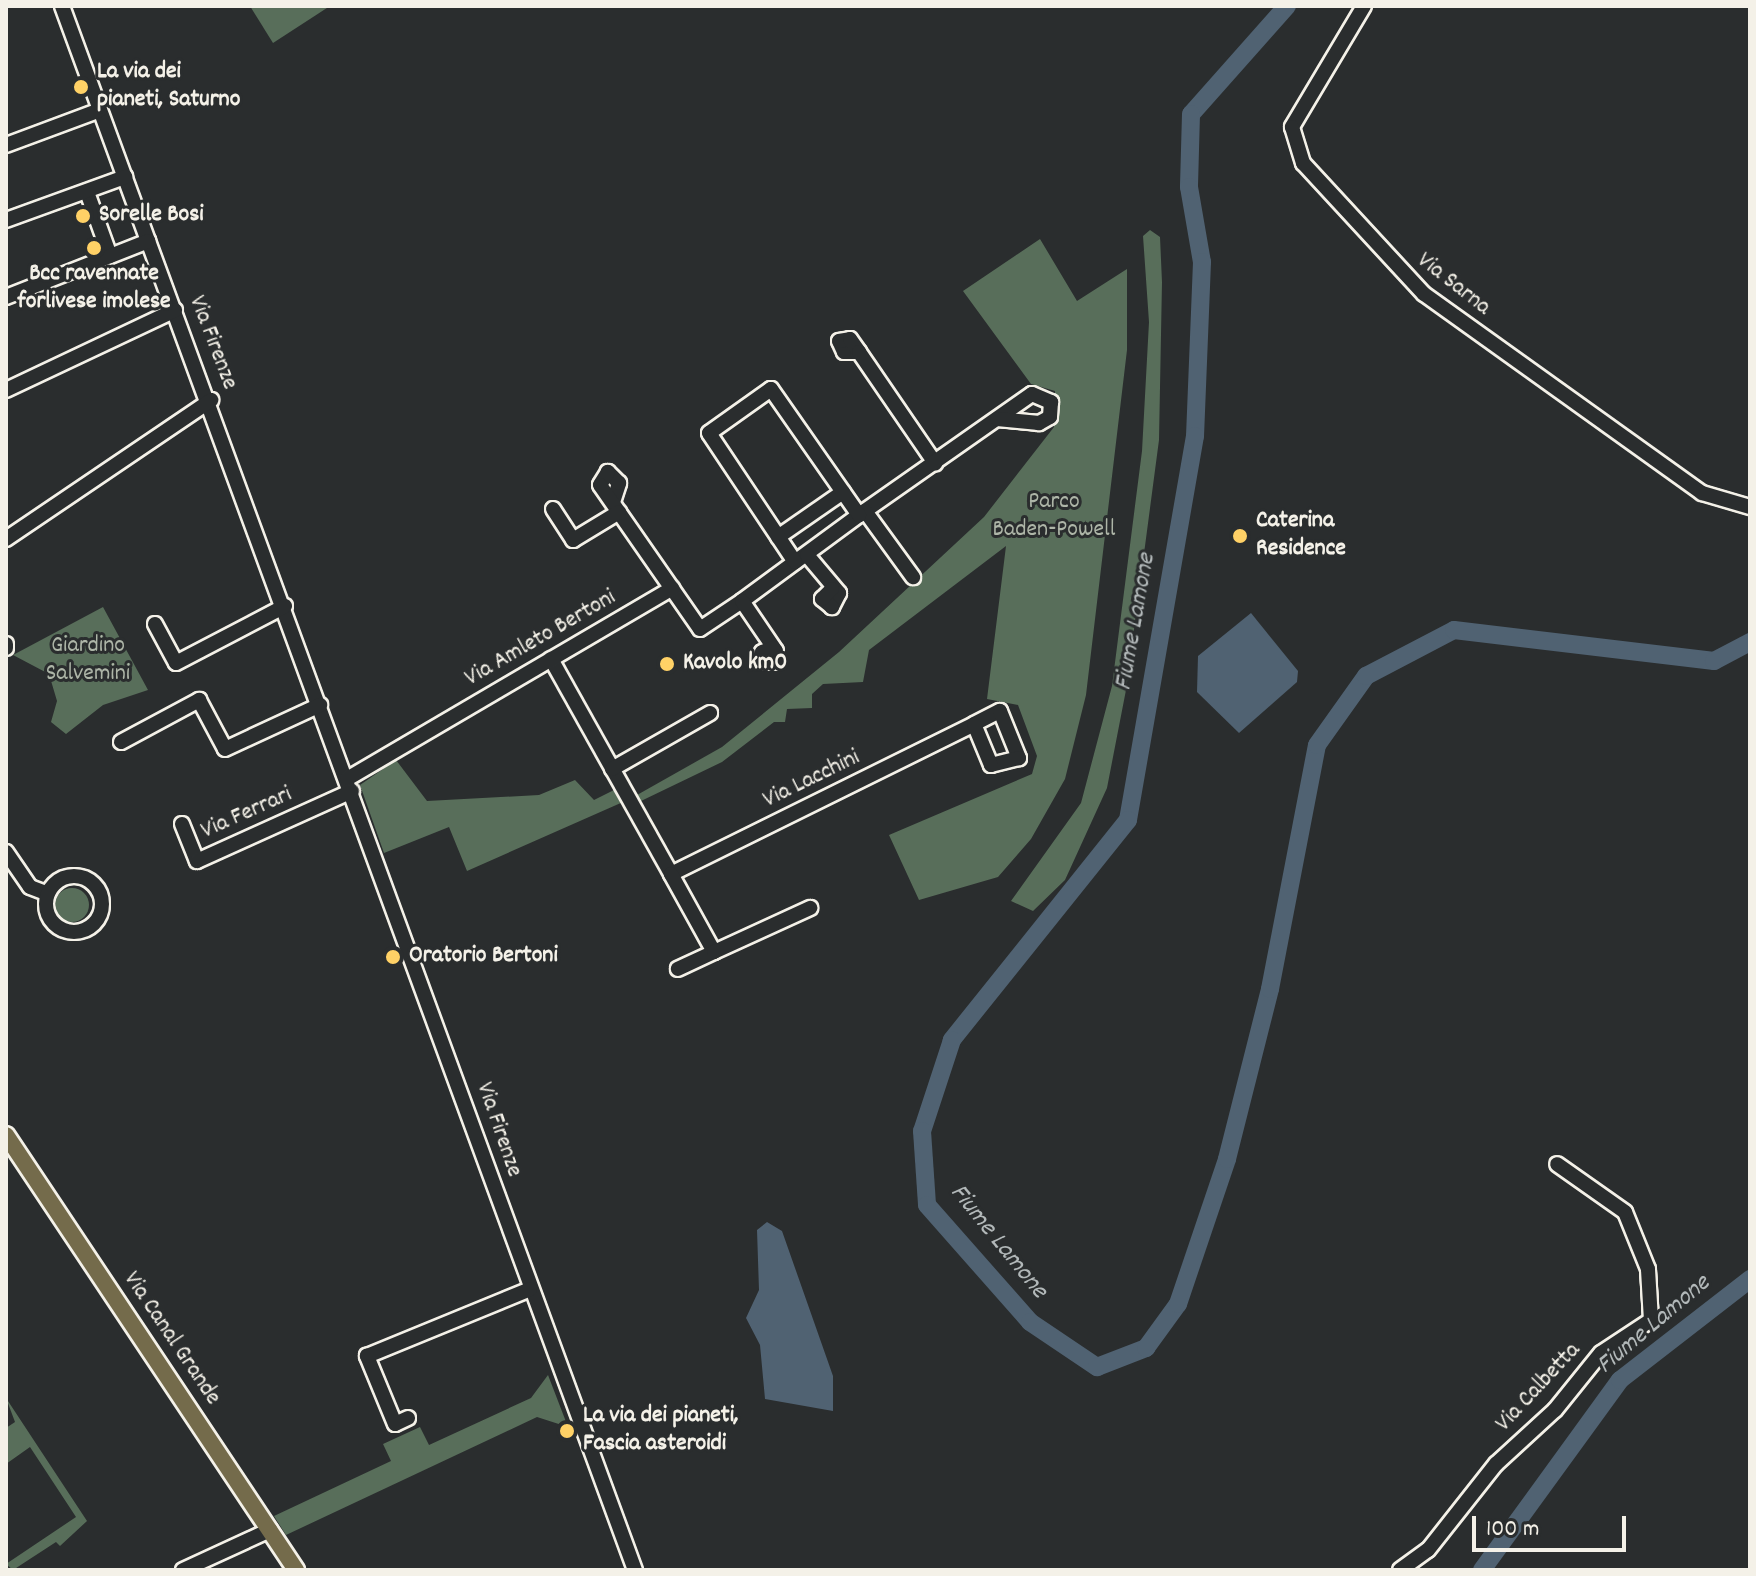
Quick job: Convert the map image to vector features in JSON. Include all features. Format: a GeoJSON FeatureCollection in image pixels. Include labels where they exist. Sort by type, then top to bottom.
{"type":"FeatureCollection","features":[{"type":"Feature","properties":{"kind":"main road","name":"Via Canal Grande"},"geometry":{"type":"LineString","coordinates":[[6,1135],[296,1570]]}},
{"type":"Feature","properties":{"kind":"street","name":"Via Firenze"},"geometry":{"type":"LineString","coordinates":[[62,6],[148,241],[211,400],[530,1289],[635,1570]]}},
{"type":"Feature","properties":{"kind":"street","name":"Via Sarna"},"geometry":{"type":"LineString","coordinates":[[1364,6],[1292,127],[1303,163],[1424,294],[1702,493],[1750,507]]}},
{"type":"Feature","properties":{"kind":"street"},"geometry":{"type":"LineString","coordinates":[[6,145],[100,110]]}},
{"type":"Feature","properties":{"kind":"street"},"geometry":{"type":"LineString","coordinates":[[6,220],[125,177]]}},
{"type":"Feature","properties":{"kind":"street"},"geometry":{"type":"LineString","coordinates":[[87,192],[110,256]]}},
{"type":"Feature","properties":{"kind":"street"},"geometry":{"type":"LineString","coordinates":[[6,297],[148,241]]}},
{"type":"Feature","properties":{"kind":"street"},"geometry":{"type":"LineString","coordinates":[[6,390],[175,310]]}},
{"type":"Feature","properties":{"kind":"street"},"geometry":{"type":"LineString","coordinates":[[859,352],[935,463]]}},
{"type":"Feature","properties":{"kind":"street"},"geometry":{"type":"LineString","coordinates":[[832,589],[778,537],[709,433],[771,389],[843,492],[913,577]]}},
{"type":"Feature","properties":{"kind":"street"},"geometry":{"type":"LineString","coordinates":[[553,509],[573,540],[616,507],[700,629],[1017,404],[1038,393],[1052,411],[1039,423],[997,419]]}},
{"type":"Feature","properties":{"kind":"street"},"geometry":{"type":"LineString","coordinates":[[6,539],[211,400]]}},
{"type":"Feature","properties":{"kind":"street"},"geometry":{"type":"LineString","coordinates":[[778,537],[843,492]]}},
{"type":"Feature","properties":{"kind":"street","name":"Via Amleto Bertoni"},"geometry":{"type":"LineString","coordinates":[[349,785],[672,588]]}},
{"type":"Feature","properties":{"kind":"street"},"geometry":{"type":"LineString","coordinates":[[742,601],[773,648]]}},
{"type":"Feature","properties":{"kind":"street"},"geometry":{"type":"LineString","coordinates":[[155,624],[176,663],[285,606]]}},
{"type":"Feature","properties":{"kind":"street"},"geometry":{"type":"LineString","coordinates":[[551,659],[714,952]]}},
{"type":"Feature","properties":{"kind":"street"},"geometry":{"type":"LineString","coordinates":[[121,742],[199,700],[225,749],[320,705]]}},
{"type":"Feature","properties":{"kind":"street"},"geometry":{"type":"LineString","coordinates":[[612,769],[710,713]]}},
{"type":"Feature","properties":{"kind":"street","name":"Via Lacchini"},"geometry":{"type":"LineString","coordinates":[[671,874],[974,724]]}},
{"type":"Feature","properties":{"kind":"street","name":"Via Ferrari"},"geometry":{"type":"LineString","coordinates":[[182,824],[197,861],[349,785]]}},
{"type":"Feature","properties":{"kind":"street"},"geometry":{"type":"LineString","coordinates":[[6,852],[30,887],[48,894]]}},
{"type":"Feature","properties":{"kind":"street"},"geometry":{"type":"LineString","coordinates":[[678,969],[810,908]]}},
{"type":"Feature","properties":{"kind":"street","name":"Via Calbetta"},"geometry":{"type":"LineString","coordinates":[[1400,1570],[1428,1550],[1496,1464],[1555,1410],[1601,1353],[1651,1320],[1648,1269],[1629,1219],[1557,1164]]}},
{"type":"Feature","properties":{"kind":"street"},"geometry":{"type":"LineString","coordinates":[[395,1424],[367,1356],[530,1289]]}},
{"type":"Feature","properties":{"kind":"street"},"geometry":{"type":"LineString","coordinates":[[183,1570],[270,1530]]}},
{"type":"Feature","properties":{"kind":"green space"},"geometry":{"type":"Polygon","coordinates":[[[250,6],[330,6],[273,43],[250,6]]]}},
{"type":"Feature","properties":{"kind":"green space"},"geometry":{"type":"Polygon","coordinates":[[[1150,230],[1160,237],[1162,282],[1159,440],[1126,690],[1107,788],[1065,880],[1033,911],[1011,901],[1081,803],[1112,686],[1142,451],[1149,322],[1143,236],[1150,230]]]}},
{"type":"Feature","properties":{"kind":"green space","name":"Parco Baden-Powell"},"geometry":{"type":"Polygon","coordinates":[[[1040,239],[1077,301],[1127,269],[1127,350],[1086,695],[1065,779],[1031,839],[998,877],[919,900],[889,835],[1032,774],[1037,756],[1018,705],[987,699],[1006,546],[869,650],[863,682],[823,684],[812,694],[812,708],[787,709],[785,722],[774,722],[722,762],[641,801],[637,795],[722,747],[839,652],[984,517],[1054,427],[1055,391],[1031,384],[963,291],[1040,239]]]}},
{"type":"Feature","properties":{"kind":"green space","name":"Giardino Salvemini"},"geometry":{"type":"Polygon","coordinates":[[[103,607],[148,690],[103,705],[66,734],[51,722],[57,701],[49,674],[13,655],[103,607]]]}},
{"type":"Feature","properties":{"kind":"green space"},"geometry":{"type":"Polygon","coordinates":[[[396,760],[427,801],[539,795],[575,780],[594,800],[616,789],[623,802],[467,871],[449,827],[384,853],[360,785],[396,760]]]}},
{"type":"Feature","properties":{"kind":"green space"},"geometry":{"type":"Polygon","coordinates":[[[72,888],[84,893],[89,905],[84,917],[72,922],[60,917],[55,905],[60,893],[72,888]]]}},
{"type":"Feature","properties":{"kind":"green space"},"geometry":{"type":"Polygon","coordinates":[[[548,1375],[568,1427],[537,1417],[286,1535],[274,1516],[391,1461],[383,1444],[420,1427],[429,1445],[531,1398],[548,1375]]]}},
{"type":"Feature","properties":{"kind":"green space"},"geometry":{"type":"Polygon","coordinates":[[[6,1398],[87,1521],[60,1546],[56,1542],[13,1570],[6,1564],[76,1517],[30,1447],[6,1464],[6,1428],[15,1422],[6,1398]]]}},
{"type":"Feature","properties":{"kind":"water"},"geometry":{"type":"Polygon","coordinates":[[[1251,613],[1298,671],[1297,682],[1239,733],[1197,692],[1198,656],[1251,613]]]}},
{"type":"Feature","properties":{"kind":"water"},"geometry":{"type":"Polygon","coordinates":[[[767,1222],[782,1231],[833,1376],[833,1411],[765,1399],[760,1345],[746,1318],[759,1290],[757,1230],[767,1222]]]}},
{"type":"Feature","properties":{"kind":"waterway","name":"Fiume Lamone"},"geometry":{"type":"LineString","coordinates":[[1287,6],[1191,114],[1189,187],[1202,262],[1195,436],[1128,820],[952,1040],[922,1131],[927,1205],[1030,1322],[1097,1367],[1146,1348],[1178,1304],[1227,1159],[1270,989],[1317,745],[1366,676],[1454,630],[1714,661],[1750,642]]}},
{"type":"Feature","properties":{"kind":"waterway","name":"Fiume Lamone"},"geometry":{"type":"LineString","coordinates":[[1482,1570],[1620,1380],[1750,1279]]}},
{"type":"Feature","properties":{"kind":"place","name":"La via dei pianeti, Saturno"},"geometry":{"type":"Point","coordinates":[81,87]}},
{"type":"Feature","properties":{"kind":"place","name":"Sorelle Bosi"},"geometry":{"type":"Point","coordinates":[83,216]}},
{"type":"Feature","properties":{"kind":"place","name":"Bcc ravennate forlivese imolese"},"geometry":{"type":"Point","coordinates":[94,248]}},
{"type":"Feature","properties":{"kind":"place","name":"Caterina Residence"},"geometry":{"type":"Point","coordinates":[1240,536]}},
{"type":"Feature","properties":{"kind":"place","name":"Kavolo km0"},"geometry":{"type":"Point","coordinates":[667,664]}},
{"type":"Feature","properties":{"kind":"place","name":"Oratorio Bertoni"},"geometry":{"type":"Point","coordinates":[393,957]}},
{"type":"Feature","properties":{"kind":"place","name":"La via dei pianeti, Fascia asteroidi"},"geometry":{"type":"Point","coordinates":[567,1431]}}]}
